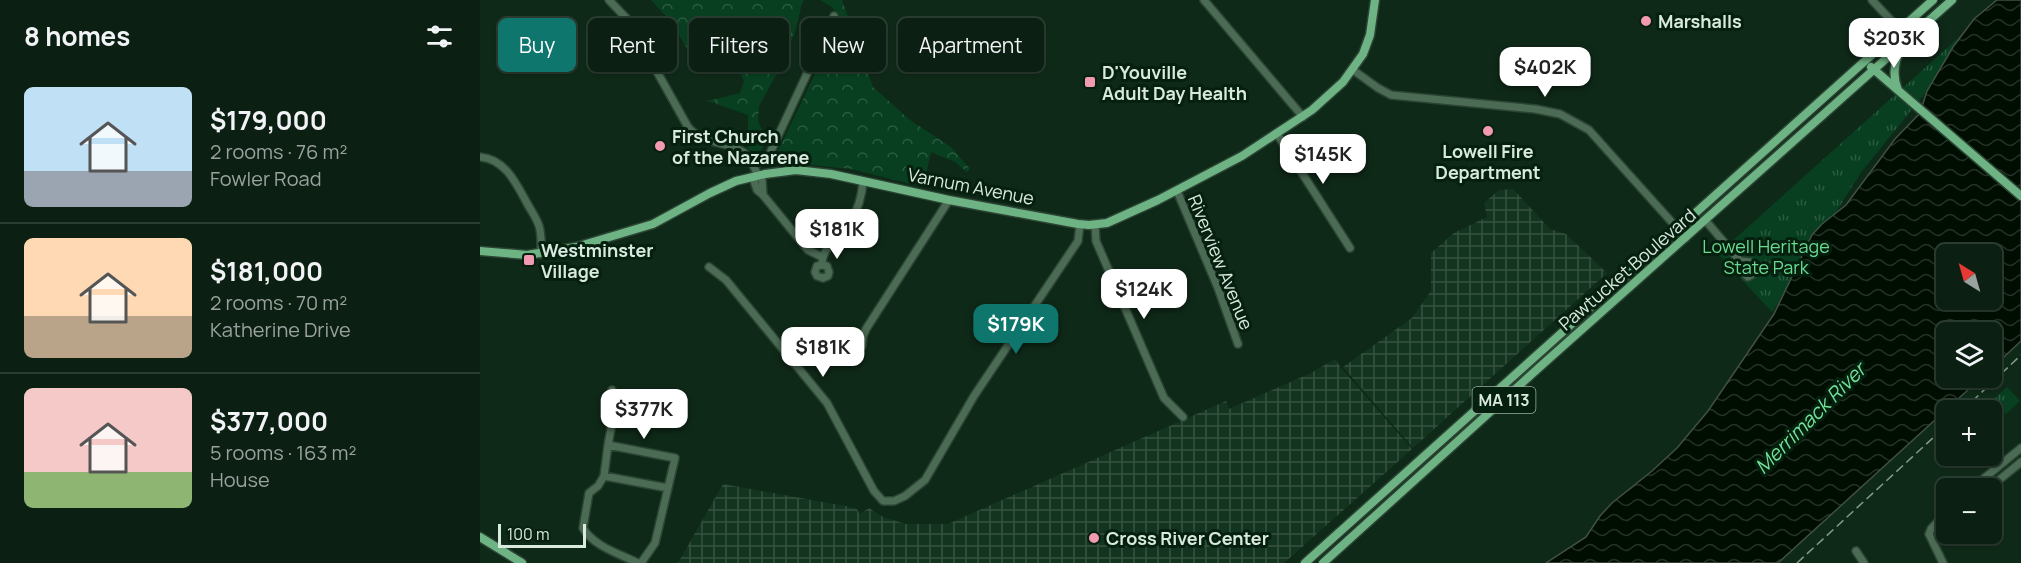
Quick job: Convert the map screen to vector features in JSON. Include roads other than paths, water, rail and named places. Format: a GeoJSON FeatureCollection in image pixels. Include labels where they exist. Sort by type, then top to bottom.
{"type":"FeatureCollection","features":[{"type":"Feature","properties":{"kind":"main road","name":"Varnum Avenue"},"geometry":{"type":"LineString","coordinates":[[480,251],[507,255],[540,254],[576,247],[642,228],[674,214],[717,189],[757,176],[804,170],[949,200],[1095,225],[1116,219],[1242,156],[1304,117],[1329,96],[1364,54],[1370,35],[1375,0]]}},
{"type":"Feature","properties":{"kind":"main road","name":"Pawtucket Boulevard"},"geometry":{"type":"LineString","coordinates":[[1305,563],[1933,0]]}},
{"type":"Feature","properties":{"kind":"main road","name":"Pawtucket Boulevard"},"geometry":{"type":"LineString","coordinates":[[1323,563],[1535,371],[1953,0]]}},
{"type":"Feature","properties":{"kind":"main road"},"geometry":{"type":"LineString","coordinates":[[1902,93],[1894,76],[1897,55],[1914,34]]}},
{"type":"Feature","properties":{"kind":"main road"},"geometry":{"type":"LineString","coordinates":[[1864,61],[2021,195]]}},
{"type":"Feature","properties":{"kind":"main road"},"geometry":{"type":"LineString","coordinates":[[480,537],[522,563]]}},
{"type":"Feature","properties":{"kind":"street"},"geometry":{"type":"LineString","coordinates":[[609,0],[628,20],[694,135],[705,141],[741,150],[751,160],[757,176],[762,179],[763,195],[808,250],[822,261],[850,223],[859,205],[863,181]]}},
{"type":"Feature","properties":{"kind":"street"},"geometry":{"type":"LineString","coordinates":[[1204,0],[1304,117]]}},
{"type":"Feature","properties":{"kind":"street"},"geometry":{"type":"LineString","coordinates":[[1872,0],[1900,30]]}},
{"type":"Feature","properties":{"kind":"street"},"geometry":{"type":"LineString","coordinates":[[754,166],[771,151],[834,16]]}},
{"type":"Feature","properties":{"kind":"street"},"geometry":{"type":"LineString","coordinates":[[1353,70],[1391,95],[1552,111],[1578,122],[1602,143],[1686,238]]}},
{"type":"Feature","properties":{"kind":"street"},"geometry":{"type":"LineString","coordinates":[[1277,134],[1350,248]]}},
{"type":"Feature","properties":{"kind":"street"},"geometry":{"type":"LineString","coordinates":[[480,157],[495,161],[514,180],[538,223],[541,236],[540,254]]}},
{"type":"Feature","properties":{"kind":"street","name":"Riverview Avenue"},"geometry":{"type":"LineString","coordinates":[[1176,190],[1218,288],[1238,344]]}},
{"type":"Feature","properties":{"kind":"street"},"geometry":{"type":"LineString","coordinates":[[862,346],[866,329],[949,200]]}},
{"type":"Feature","properties":{"kind":"street"},"geometry":{"type":"LineString","coordinates":[[1706,221],[1740,261]]}},
{"type":"Feature","properties":{"kind":"street"},"geometry":{"type":"LineString","coordinates":[[709,267],[726,280],[827,403],[874,491],[883,501],[894,501],[905,496],[925,480],[974,396],[1074,248],[1080,236],[1080,224]]}},
{"type":"Feature","properties":{"kind":"street"},"geometry":{"type":"LineString","coordinates":[[1095,225],[1094,234],[1098,246],[1164,398],[1183,417]]}},
{"type":"Feature","properties":{"kind":"street"},"geometry":{"type":"LineString","coordinates":[[608,446],[675,458],[655,543],[639,563],[598,543],[587,536],[583,528],[589,493],[598,486],[604,476],[608,446],[616,402],[612,390]]}},
{"type":"Feature","properties":{"kind":"street"},"geometry":{"type":"LineString","coordinates":[[1984,478],[2021,448]]}},
{"type":"Feature","properties":{"kind":"street"},"geometry":{"type":"LineString","coordinates":[[2001,478],[2021,462]]}},
{"type":"Feature","properties":{"kind":"street"},"geometry":{"type":"LineString","coordinates":[[604,476],[668,488]]}},
{"type":"Feature","properties":{"kind":"street"},"geometry":{"type":"LineString","coordinates":[[1936,524],[1929,534],[1943,563]]}},
{"type":"Feature","properties":{"kind":"street"},"geometry":{"type":"LineString","coordinates":[[1856,551],[1864,563]]}},
{"type":"Feature","properties":{"kind":"water","name":"Merrimack River"},"geometry":{"type":"Polygon","coordinates":[[[1997,0],[2021,0],[2021,341],[2002,359],[2002,322],[1936,322],[1936,388],[1970,388],[1957,400],[1936,400],[1936,419],[1778,563],[1546,563],[1586,537],[1612,503],[1677,448],[1708,411],[1774,314],[1812,235],[1846,205],[1895,139],[1920,113],[1927,91],[1953,47],[1974,19],[1997,0]]]}},
{"type":"Feature","properties":{"kind":"railway"},"geometry":{"type":"LineString","coordinates":[[1974,400],[2021,355]]}},
{"type":"Feature","properties":{"kind":"railway"},"geometry":{"type":"LineString","coordinates":[[1797,563],[1936,435]]}},
{"type":"Feature","properties":{"kind":"place","name":"Marshalls"},"geometry":{"type":"Point","coordinates":[1646,21]}},
{"type":"Feature","properties":{"kind":"place","name":"D'Youville Adult Day Health"},"geometry":{"type":"Point","coordinates":[1090,82]}},
{"type":"Feature","properties":{"kind":"place","name":"Lowell Fire Department"},"geometry":{"type":"Point","coordinates":[1488,131]}},
{"type":"Feature","properties":{"kind":"place","name":"First Church of the Nazarene"},"geometry":{"type":"Point","coordinates":[660,146]}},
{"type":"Feature","properties":{"kind":"place","name":"Westminster Village"},"geometry":{"type":"Point","coordinates":[529,260]}},
{"type":"Feature","properties":{"kind":"place","name":"Cross River Center"},"geometry":{"type":"Point","coordinates":[1094,538]}},
{"type":"Feature","properties":{"kind":"park label","name":"Lowell Heritage State Park"},"geometry":{"type":"Point","coordinates":[1766,256]}}]}
